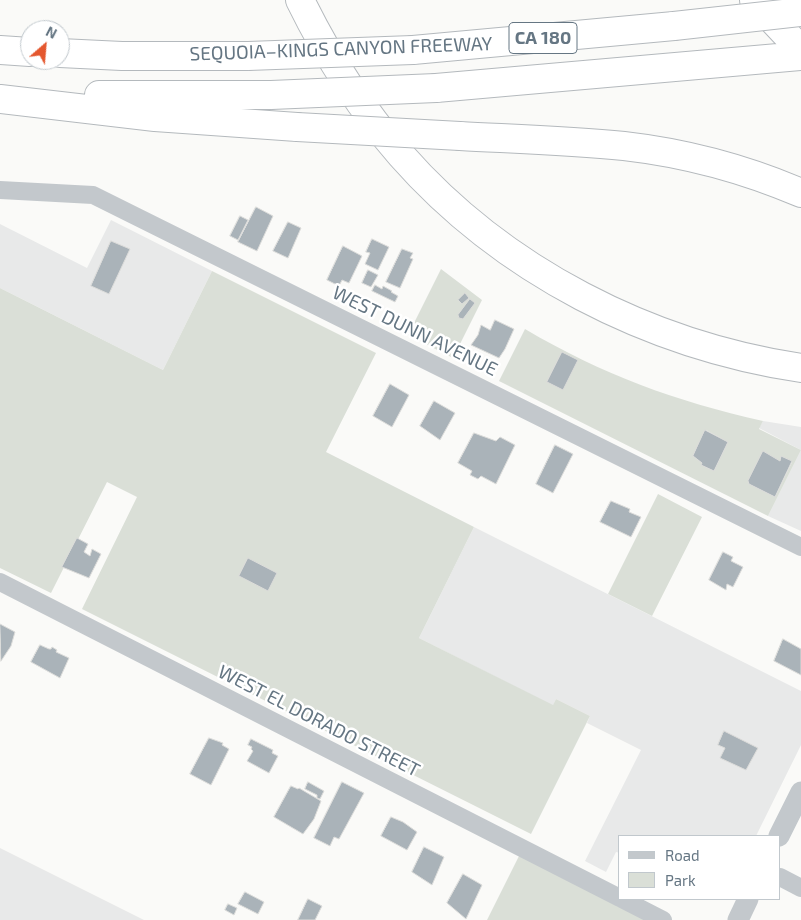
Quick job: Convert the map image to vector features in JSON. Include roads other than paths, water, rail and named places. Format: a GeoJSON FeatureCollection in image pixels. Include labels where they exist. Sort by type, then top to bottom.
{"type":"FeatureCollection","features":[{"type":"Feature","properties":{"kind":"highway"},"geometry":{"type":"LineString","coordinates":[[300,0],[316,33],[342,74],[369,114],[402,155],[442,196],[482,231],[529,266],[580,296],[679,339],[732,355],[801,368]]}},
{"type":"Feature","properties":{"kind":"highway"},"geometry":{"type":"LineString","coordinates":[[754,0],[801,50]]}},
{"type":"Feature","properties":{"kind":"highway"},"geometry":{"type":"LineString","coordinates":[[776,0],[801,30]]}},
{"type":"Feature","properties":{"kind":"highway","name":"SEQUOIA–KINGS CANYON FREEWAY"},"geometry":{"type":"LineString","coordinates":[[70,53],[122,56],[248,56],[412,50],[674,26],[801,12]]}},
{"type":"Feature","properties":{"kind":"highway"},"geometry":{"type":"LineString","coordinates":[[0,50],[20,51]]}},
{"type":"Feature","properties":{"kind":"highway"},"geometry":{"type":"LineString","coordinates":[[0,91],[120,96],[271,95],[436,88],[801,56]]}},
{"type":"Feature","properties":{"kind":"highway"},"geometry":{"type":"LineString","coordinates":[[0,99],[156,117],[625,146],[683,156],[736,169],[801,193]]}},
{"type":"Feature","properties":{"kind":"street","name":"WEST DUNN AVENUE"},"geometry":{"type":"LineString","coordinates":[[0,190],[93,195],[801,547]]}},
{"type":"Feature","properties":{"kind":"street","name":"WEST EL DORADO STREET"},"geometry":{"type":"LineString","coordinates":[[0,582],[618,896]]}},
{"type":"Feature","properties":{"kind":"street"},"geometry":{"type":"LineString","coordinates":[[780,835],[801,792]]}},
{"type":"Feature","properties":{"kind":"street"},"geometry":{"type":"LineString","coordinates":[[781,878],[801,888]]}},
{"type":"Feature","properties":{"kind":"street","name":"WEST EL DORADO STREET"},"geometry":{"type":"LineString","coordinates":[[625,900],[664,920]]}},
{"type":"Feature","properties":{"kind":"street"},"geometry":{"type":"LineString","coordinates":[[738,920],[748,900]]}}]}
